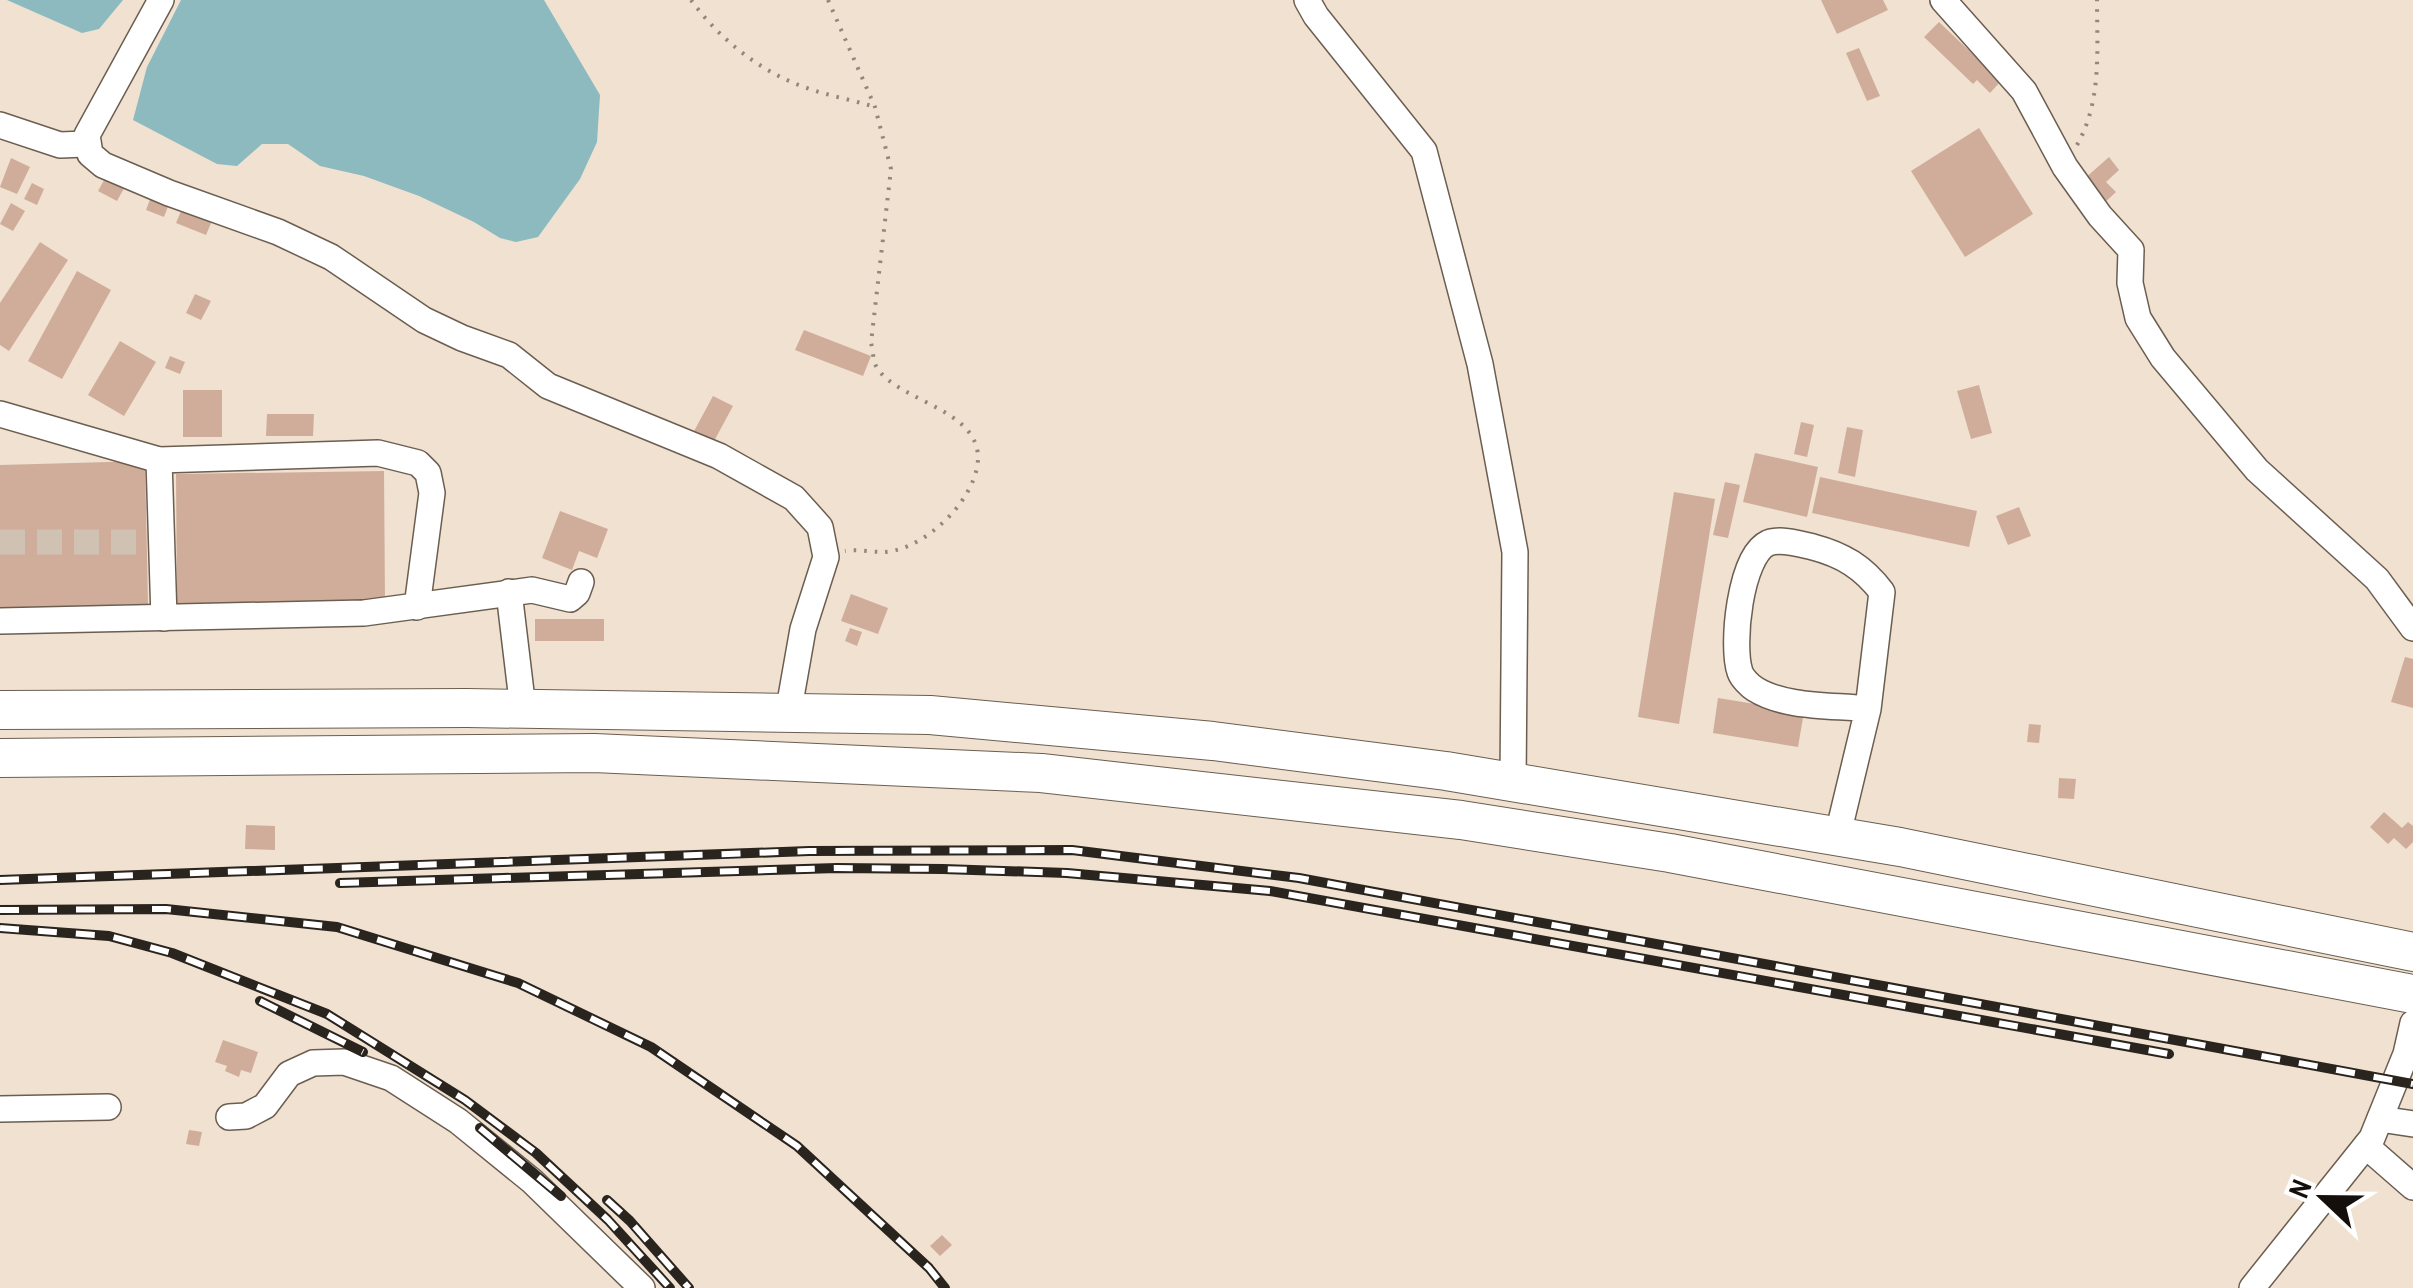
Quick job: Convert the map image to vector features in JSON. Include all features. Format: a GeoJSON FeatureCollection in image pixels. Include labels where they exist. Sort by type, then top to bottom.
{"type":"FeatureCollection","features":[{"type":"Feature","properties":{"kind":"highway"},"geometry":{"type":"LineString","coordinates":[[0,710],[523,709],[930,715],[1040,724],[1279,749],[1513,782],[1900,847],[2413,952]]}},
{"type":"Feature","properties":{"kind":"highway"},"geometry":{"type":"LineString","coordinates":[[0,758],[594,753],[962,767],[1080,776],[1444,818],[1651,850],[2413,994]]}},
{"type":"Feature","properties":{"kind":"street"},"geometry":{"type":"LineString","coordinates":[[161,0],[87,134],[90,154],[103,164],[169,193],[278,232],[331,257],[424,320],[509,355],[548,386],[719,456],[794,498],[815,519],[826,557],[803,629],[788,714]]}},
{"type":"Feature","properties":{"kind":"street"},"geometry":{"type":"LineString","coordinates":[[1307,0],[1424,151],[1480,364],[1515,552],[1513,782]]}},
{"type":"Feature","properties":{"kind":"street"},"geometry":{"type":"LineString","coordinates":[[1942,0],[2024,91],[2065,167],[2100,216],[2131,250],[2130,284],[2138,318],[2164,358],[2256,470],[2377,579],[2413,628]]}},
{"type":"Feature","properties":{"kind":"street"},"geometry":{"type":"LineString","coordinates":[[0,125],[50,142],[86,144]]}},
{"type":"Feature","properties":{"kind":"street"},"geometry":{"type":"LineString","coordinates":[[0,414],[159,460],[378,453],[418,463],[428,473],[432,493],[417,607]]}},
{"type":"Feature","properties":{"kind":"street"},"geometry":{"type":"LineString","coordinates":[[159,460],[153,540],[164,618]]}},
{"type":"Feature","properties":{"kind":"street"},"geometry":{"type":"LineString","coordinates":[[1837,838],[1868,709],[1882,592],[1869,576],[1837,554],[1796,543],[1764,544],[1750,564],[1737,619],[1740,674],[1753,688],[1776,698],[1868,709]]}},
{"type":"Feature","properties":{"kind":"street"},"geometry":{"type":"LineString","coordinates":[[0,621],[364,613],[532,590],[570,599],[578,594],[581,582]]}},
{"type":"Feature","properties":{"kind":"street"},"geometry":{"type":"LineString","coordinates":[[509,592],[523,709]]}},
{"type":"Feature","properties":{"kind":"street"},"geometry":{"type":"LineString","coordinates":[[2252,1288],[2366,1146],[2406,1054],[2413,1024]]}},
{"type":"Feature","properties":{"kind":"street"},"geometry":{"type":"LineString","coordinates":[[229,1117],[246,1116],[265,1106],[289,1074],[313,1063],[344,1062],[392,1078],[458,1121],[532,1181],[642,1288]]}},
{"type":"Feature","properties":{"kind":"street"},"geometry":{"type":"LineString","coordinates":[[0,1109],[108,1107]]}},
{"type":"Feature","properties":{"kind":"street"},"geometry":{"type":"LineString","coordinates":[[2380,1119],[2413,1124]]}},
{"type":"Feature","properties":{"kind":"street"},"geometry":{"type":"LineString","coordinates":[[2366,1146],[2413,1185]]}},
{"type":"Feature","properties":{"kind":"path"},"geometry":{"type":"LineString","coordinates":[[691,0],[722,37],[746,55],[809,89],[874,108]]}},
{"type":"Feature","properties":{"kind":"path"},"geometry":{"type":"LineString","coordinates":[[826,557],[852,550],[887,552],[910,546],[956,510],[969,490],[977,450],[965,429],[934,404],[899,386],[876,366],[871,344],[891,169],[874,108],[828,0]]}},
{"type":"Feature","properties":{"kind":"path"},"geometry":{"type":"LineString","coordinates":[[2065,167],[2090,123],[2098,72],[2097,0]]}},
{"type":"Feature","properties":{"kind":"water"},"geometry":{"type":"Polygon","coordinates":[[[7,0],[123,0],[99,29],[82,33],[7,0]]]}},
{"type":"Feature","properties":{"kind":"water"},"geometry":{"type":"Polygon","coordinates":[[[181,0],[544,0],[600,95],[597,142],[580,179],[538,237],[516,242],[500,238],[419,196],[364,176],[320,166],[288,144],[262,144],[237,166],[217,164],[133,120],[147,67],[181,0]]]}},
{"type":"Feature","properties":{"kind":"building"},"geometry":{"type":"Polygon","coordinates":[[[1821,0],[1883,0],[1888,10],[1837,34],[1821,0]]]}},
{"type":"Feature","properties":{"kind":"building"},"geometry":{"type":"Polygon","coordinates":[[[1939,22],[2001,81],[1990,93],[1977,80],[1973,84],[1924,37],[1939,22]]]}},
{"type":"Feature","properties":{"kind":"building"},"geometry":{"type":"Polygon","coordinates":[[[1859,48],[1880,96],[1867,101],[1846,53],[1859,48]]]}},
{"type":"Feature","properties":{"kind":"building"},"geometry":{"type":"Polygon","coordinates":[[[1979,128],[2033,214],[1965,257],[1911,171],[1979,128]]]}},
{"type":"Feature","properties":{"kind":"building"},"geometry":{"type":"Polygon","coordinates":[[[2109,157],[2119,170],[2106,182],[2116,192],[2099,208],[2083,180],[2109,157]]]}},
{"type":"Feature","properties":{"kind":"building"},"geometry":{"type":"Polygon","coordinates":[[[11,158],[30,167],[17,194],[0,187],[11,158]]]}},
{"type":"Feature","properties":{"kind":"building"},"geometry":{"type":"Polygon","coordinates":[[[108,173],[127,183],[117,201],[98,191],[108,173]]]}},
{"type":"Feature","properties":{"kind":"building"},"geometry":{"type":"Polygon","coordinates":[[[32,183],[44,189],[37,205],[24,199],[32,183]]]}},
{"type":"Feature","properties":{"kind":"building"},"geometry":{"type":"Polygon","coordinates":[[[152,194],[170,201],[164,217],[146,210],[152,194]]]}},
{"type":"Feature","properties":{"kind":"building"},"geometry":{"type":"Polygon","coordinates":[[[11,203],[25,211],[13,231],[0,224],[11,203]]]}},
{"type":"Feature","properties":{"kind":"building"},"geometry":{"type":"Polygon","coordinates":[[[184,204],[214,216],[206,235],[176,223],[184,204]]]}},
{"type":"Feature","properties":{"kind":"building"},"geometry":{"type":"Polygon","coordinates":[[[40,242],[68,260],[9,351],[0,345],[0,303],[40,242]]]}},
{"type":"Feature","properties":{"kind":"building"},"geometry":{"type":"Polygon","coordinates":[[[77,271],[111,290],[62,379],[28,361],[77,271]]]}},
{"type":"Feature","properties":{"kind":"building"},"geometry":{"type":"Polygon","coordinates":[[[195,294],[211,301],[201,320],[186,313],[195,294]]]}},
{"type":"Feature","properties":{"kind":"building"},"geometry":{"type":"Polygon","coordinates":[[[804,330],[871,356],[863,376],[795,350],[804,330]]]}},
{"type":"Feature","properties":{"kind":"building"},"geometry":{"type":"Polygon","coordinates":[[[120,341],[156,362],[124,416],[88,395],[120,341]]]}},
{"type":"Feature","properties":{"kind":"building"},"geometry":{"type":"Polygon","coordinates":[[[170,356],[185,362],[180,374],[165,368],[170,356]]]}},
{"type":"Feature","properties":{"kind":"building"},"geometry":{"type":"Polygon","coordinates":[[[1979,385],[1992,433],[1971,439],[1957,391],[1979,385]]]}},
{"type":"Feature","properties":{"kind":"building"},"geometry":{"type":"Polygon","coordinates":[[[183,390],[222,390],[222,437],[183,437],[183,390]]]}},
{"type":"Feature","properties":{"kind":"building"},"geometry":{"type":"Polygon","coordinates":[[[713,396],[733,406],[713,443],[693,433],[713,396]]]}},
{"type":"Feature","properties":{"kind":"building"},"geometry":{"type":"Polygon","coordinates":[[[267,414],[314,414],[313,436],[266,436],[267,414]]]}},
{"type":"Feature","properties":{"kind":"building"},"geometry":{"type":"Polygon","coordinates":[[[1801,422],[1814,425],[1807,457],[1794,454],[1801,422]]]}},
{"type":"Feature","properties":{"kind":"building"},"geometry":{"type":"Polygon","coordinates":[[[1847,427],[1863,430],[1855,477],[1838,473],[1847,427]]]}},
{"type":"Feature","properties":{"kind":"building"},"geometry":{"type":"Polygon","coordinates":[[[1755,453],[1818,467],[1807,517],[1743,502],[1755,453]]]}},
{"type":"Feature","properties":{"kind":"building"},"geometry":{"type":"Polygon","coordinates":[[[145,461],[148,604],[0,608],[0,465],[145,461]]]}},
{"type":"Feature","properties":{"kind":"building"},"geometry":{"type":"Polygon","coordinates":[[[384,471],[385,602],[177,605],[176,474],[384,471]]]}},
{"type":"Feature","properties":{"kind":"building"},"geometry":{"type":"Polygon","coordinates":[[[1820,477],[1977,511],[1969,547],[1812,513],[1820,477]]]}},
{"type":"Feature","properties":{"kind":"building"},"geometry":{"type":"Polygon","coordinates":[[[1725,482],[1740,485],[1728,538],[1713,535],[1725,482]]]}},
{"type":"Feature","properties":{"kind":"building"},"geometry":{"type":"Polygon","coordinates":[[[1674,492],[1715,499],[1679,724],[1638,717],[1674,492]]]}},
{"type":"Feature","properties":{"kind":"building"},"geometry":{"type":"Polygon","coordinates":[[[2019,507],[2031,536],[2008,545],[1996,516],[2019,507]]]}},
{"type":"Feature","properties":{"kind":"building"},"geometry":{"type":"Polygon","coordinates":[[[560,511],[608,529],[597,558],[579,551],[572,570],[542,558],[560,511]]]}},
{"type":"Feature","properties":{"kind":"building"},"geometry":{"type":"Polygon","coordinates":[[[851,594],[888,608],[878,634],[841,621],[851,594]]]}},
{"type":"Feature","properties":{"kind":"building"},"geometry":{"type":"Polygon","coordinates":[[[535,619],[604,619],[604,641],[535,641],[535,619]]]}},
{"type":"Feature","properties":{"kind":"building"},"geometry":{"type":"Polygon","coordinates":[[[850,628],[862,632],[857,646],[845,641],[850,628]]]}},
{"type":"Feature","properties":{"kind":"building"},"geometry":{"type":"Polygon","coordinates":[[[2405,657],[2413,659],[2413,708],[2391,702],[2405,657]]]}},
{"type":"Feature","properties":{"kind":"building"},"geometry":{"type":"Polygon","coordinates":[[[1718,698],[1804,712],[1798,747],[1713,733],[1718,698]]]}},
{"type":"Feature","properties":{"kind":"building"},"geometry":{"type":"Polygon","coordinates":[[[2029,724],[2041,725],[2039,743],[2027,742],[2029,724]]]}},
{"type":"Feature","properties":{"kind":"building"},"geometry":{"type":"Polygon","coordinates":[[[2059,778],[2076,779],[2074,799],[2058,798],[2059,778]]]}},
{"type":"Feature","properties":{"kind":"building"},"geometry":{"type":"Polygon","coordinates":[[[2384,812],[2402,828],[2408,822],[2413,826],[2413,842],[2406,849],[2394,838],[2388,844],[2370,827],[2384,812]]]}},
{"type":"Feature","properties":{"kind":"building"},"geometry":{"type":"Polygon","coordinates":[[[246,825],[275,826],[275,850],[245,849],[246,825]]]}},
{"type":"Feature","properties":{"kind":"building"},"geometry":{"type":"Polygon","coordinates":[[[223,1040],[258,1052],[251,1073],[241,1070],[239,1077],[215,1062],[223,1040]]]}},
{"type":"Feature","properties":{"kind":"building"},"geometry":{"type":"Polygon","coordinates":[[[189,1130],[202,1132],[199,1146],[186,1144],[189,1130]]]}},
{"type":"Feature","properties":{"kind":"building"},"geometry":{"type":"Polygon","coordinates":[[[942,1235],[952,1245],[940,1256],[930,1246],[942,1235]]]}},
{"type":"Feature","properties":{"kind":"tunnel"},"geometry":{"type":"LineString","coordinates":[[0,542],[147,542]]}},
{"type":"Feature","properties":{"kind":"railway"},"geometry":{"type":"LineString","coordinates":[[0,880],[809,851],[1072,850],[1299,878],[2413,1084]]}},
{"type":"Feature","properties":{"kind":"railway"},"geometry":{"type":"LineString","coordinates":[[340,883],[837,868],[1067,873],[1270,891],[2169,1054]]}},
{"type":"Feature","properties":{"kind":"railway"},"geometry":{"type":"LineString","coordinates":[[0,910],[166,909],[337,927],[518,983],[651,1047],[797,1146],[929,1268],[945,1288]]}},
{"type":"Feature","properties":{"kind":"railway"},"geometry":{"type":"LineString","coordinates":[[0,928],[109,936],[172,953],[327,1014],[465,1100],[536,1153],[608,1220],[670,1288]]}},
{"type":"Feature","properties":{"kind":"railway"},"geometry":{"type":"LineString","coordinates":[[260,1001],[363,1052]]}},
{"type":"Feature","properties":{"kind":"railway"},"geometry":{"type":"LineString","coordinates":[[480,1128],[561,1196]]}},
{"type":"Feature","properties":{"kind":"railway"},"geometry":{"type":"LineString","coordinates":[[607,1200],[689,1288]]}}]}
